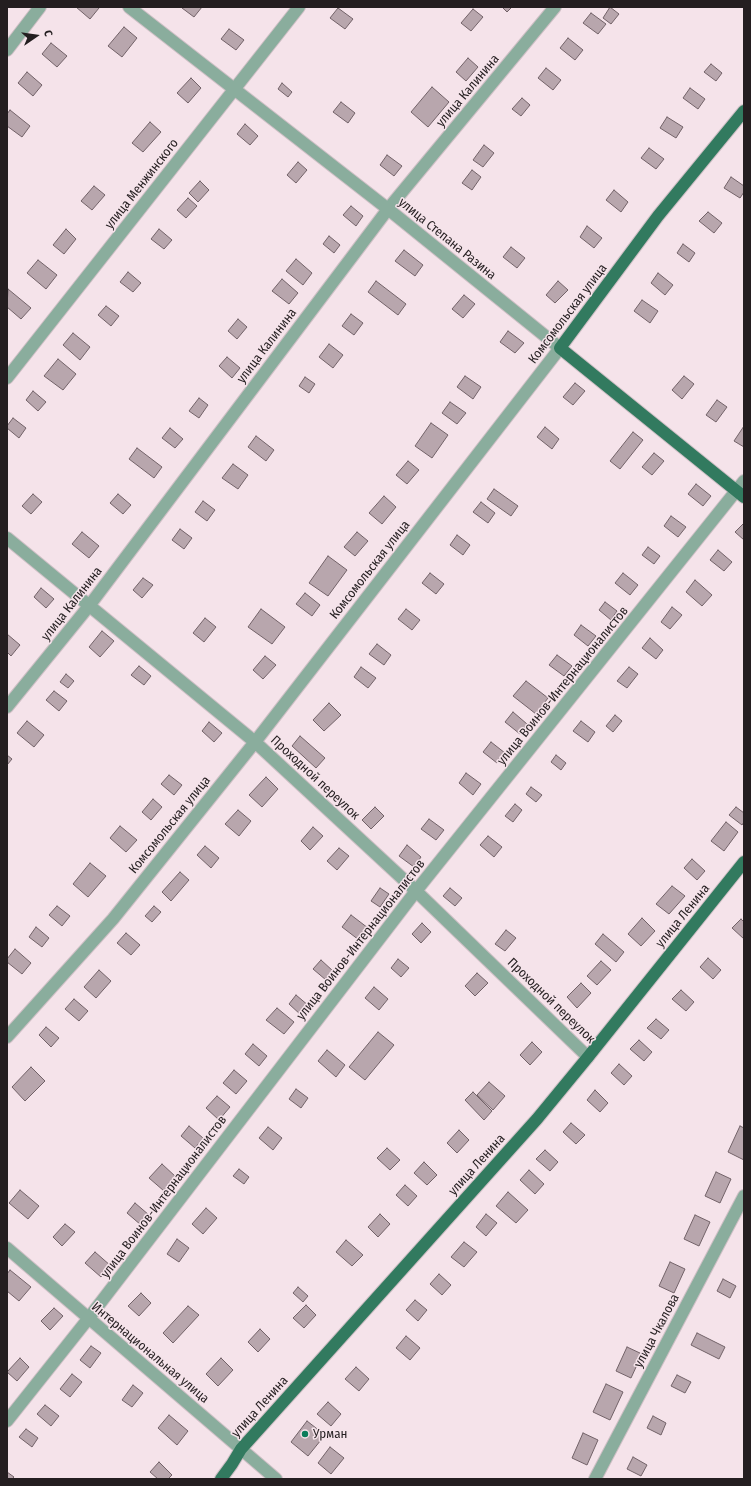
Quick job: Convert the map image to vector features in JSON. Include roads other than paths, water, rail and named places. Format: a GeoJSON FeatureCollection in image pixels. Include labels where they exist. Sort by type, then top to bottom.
{"type":"FeatureCollection","features":[{"type":"Feature","properties":{"kind":"main road","name":"Комсомольская улица"},"geometry":{"type":"LineString","coordinates":[[560,348],[658,216],[744,111]]}},
{"type":"Feature","properties":{"kind":"main road","name":"улица Степана Разина"},"geometry":{"type":"LineString","coordinates":[[560,348],[742,490]]}},
{"type":"Feature","properties":{"kind":"main road","name":"улица Ленина"},"geometry":{"type":"LineString","coordinates":[[220,1479],[232,1464],[241,1449],[537,1119],[744,862]]}},
{"type":"Feature","properties":{"kind":"street"},"geometry":{"type":"LineString","coordinates":[[7,50],[40,7]]}},
{"type":"Feature","properties":{"kind":"street","name":"улица Степана Разина"},"geometry":{"type":"LineString","coordinates":[[129,7],[235,88],[388,209],[560,348]]}},
{"type":"Feature","properties":{"kind":"street","name":"улица Менжинского"},"geometry":{"type":"LineString","coordinates":[[7,378],[299,7]]}},
{"type":"Feature","properties":{"kind":"street","name":"улица Калинина"},"geometry":{"type":"LineString","coordinates":[[7,707],[89,606],[388,209],[556,7]]}},
{"type":"Feature","properties":{"kind":"street","name":"Комсомольская улица"},"geometry":{"type":"LineString","coordinates":[[7,1037],[113,919],[255,742],[560,348]]}},
{"type":"Feature","properties":{"kind":"street","name":"улица Воинов-Интернационалистов"},"geometry":{"type":"LineString","coordinates":[[7,1421],[88,1319],[416,891],[742,490]]}},
{"type":"Feature","properties":{"kind":"street","name":"Проходной переулок"},"geometry":{"type":"LineString","coordinates":[[7,538],[255,742],[416,891],[588,1056]]}},
{"type":"Feature","properties":{"kind":"street","name":"улица Чкалова"},"geometry":{"type":"LineString","coordinates":[[595,1479],[744,1196]]}},
{"type":"Feature","properties":{"kind":"street","name":"Интернациональная улица"},"geometry":{"type":"LineString","coordinates":[[7,1248],[276,1479]]}},
{"type":"Feature","properties":{"kind":"place","name":"Урман"},"geometry":{"type":"Point","coordinates":[305,1434]}}]}
